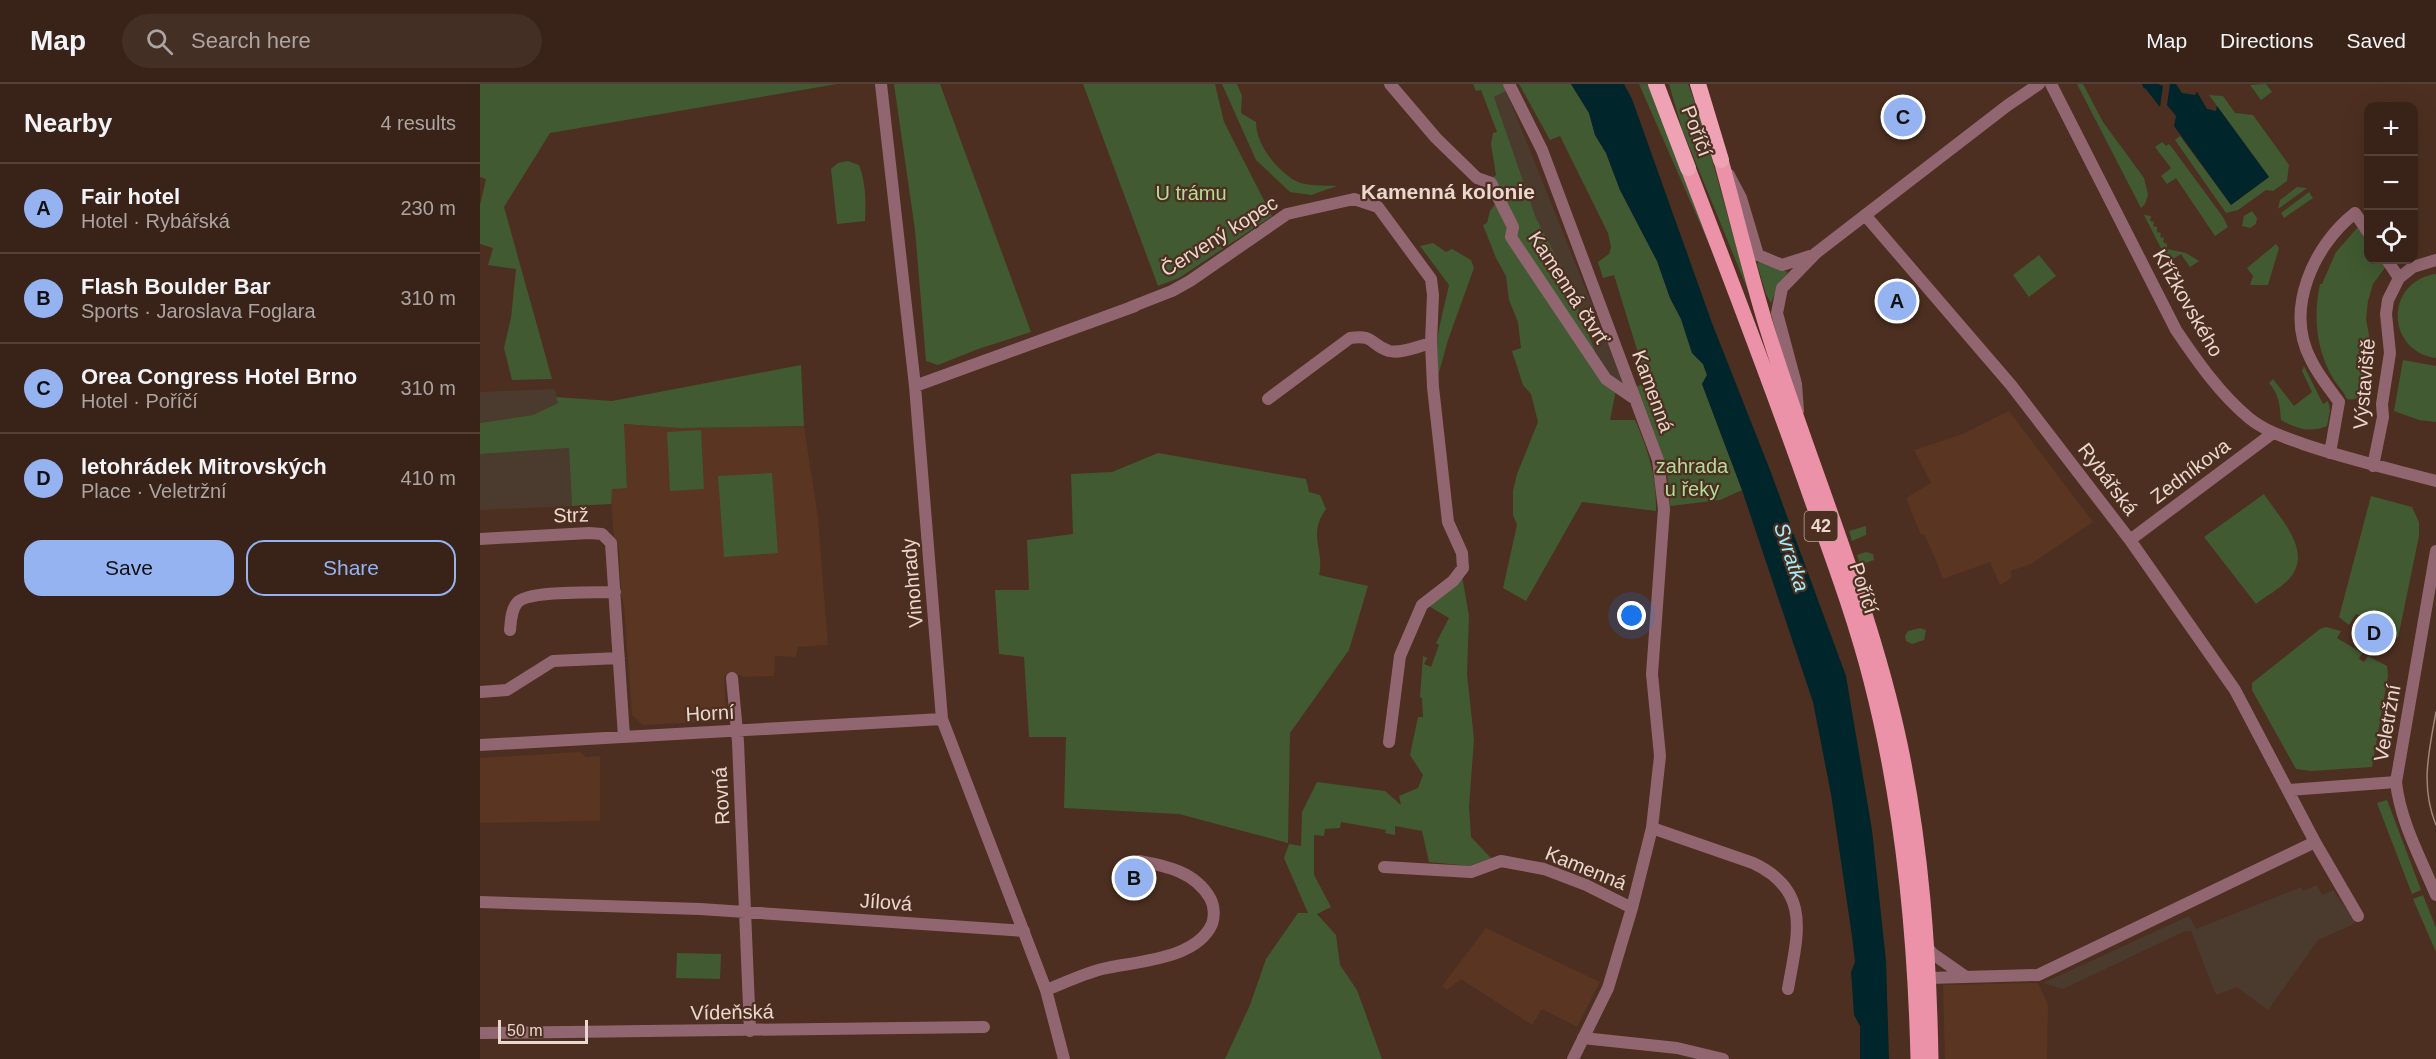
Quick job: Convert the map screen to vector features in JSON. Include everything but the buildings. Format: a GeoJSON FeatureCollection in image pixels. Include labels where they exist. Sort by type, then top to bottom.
{"type":"FeatureCollection","features":[{"type":"Feature","properties":{"kind":"highway","name":"Poříčí"},"geometry":{"type":"LineString","coordinates":[[1656,84],[1688,168]]}},
{"type":"Feature","properties":{"kind":"highway","name":"Poříčí"},"geometry":{"type":"LineString","coordinates":[[1698,84],[1721,160]]}},
{"type":"Feature","properties":{"kind":"main road","name":"Poříčí"},"geometry":{"type":"LineString","coordinates":[[1721,160],[1769,335],[1846,553],[1884,677],[1900,742],[1912,808],[1928,948],[1931,1059]]}},
{"type":"Feature","properties":{"kind":"main road","name":"Poříčí"},"geometry":{"type":"LineString","coordinates":[[1688,168],[1785,425],[1844,591],[1871,681],[1898,810],[1915,968],[1918,1059]]}},
{"type":"Feature","properties":{"kind":"street","name":"Vinohrady"},"geometry":{"type":"LineString","coordinates":[[881,84],[915,386],[942,718],[1046,990],[1064,1059]]}},
{"type":"Feature","properties":{"kind":"street","name":"Kamenná čtvrť"},"geometry":{"type":"LineString","coordinates":[[1390,84],[1436,138],[1460,162],[1477,178],[1491,183],[1513,227],[1511,237],[1606,380],[1635,399]]}},
{"type":"Feature","properties":{"kind":"street","name":"Kamenná"},"geometry":{"type":"LineString","coordinates":[[1509,84],[1542,150],[1658,460],[1664,509],[1652,674],[1660,756],[1652,828],[1632,908],[1608,988],[1573,1059]]}},
{"type":"Feature","properties":{"kind":"street","name":"Poříčí"},"geometry":{"type":"LineString","coordinates":[[1798,417],[1796,384],[1777,313],[1782,288],[1816,252],[2008,105],[2039,84]]}},
{"type":"Feature","properties":{"kind":"street","name":"Křížkovského"},"geometry":{"type":"LineString","coordinates":[[2051,84],[2176,330],[2191,353],[2229,399],[2250,419],[2274,433],[2373,466],[2436,481]]}},
{"type":"Feature","properties":{"kind":"street","name":"Poříčí"},"geometry":{"type":"LineString","coordinates":[[1721,160],[1741,198],[1758,255],[1782,266],[1816,252]]}},
{"type":"Feature","properties":{"kind":"street","name":"Červený kopec"},"geometry":{"type":"LineString","coordinates":[[915,386],[1133,306],[1190,281],[1287,214],[1354,199],[1378,207],[1431,279],[1433,387],[1448,522],[1462,553],[1462,567],[1453,580],[1422,604],[1400,656],[1389,742]]}},
{"type":"Feature","properties":{"kind":"street"},"geometry":{"type":"LineString","coordinates":[[2330,453],[2339,402],[2311,360],[2304,342],[2301,318],[2302,294],[2317,257],[2338,226],[2355,213],[2364,226]]}},
{"type":"Feature","properties":{"kind":"street","name":"Rybářská"},"geometry":{"type":"LineString","coordinates":[[1865,215],[2012,385],[2130,540],[2235,690],[2315,842],[2358,916]]}},
{"type":"Feature","properties":{"kind":"street"},"geometry":{"type":"LineString","coordinates":[[2390,264],[2399,278],[2413,267],[2436,260]]}},
{"type":"Feature","properties":{"kind":"street","name":"Výstaviště"},"geometry":{"type":"LineString","coordinates":[[2373,466],[2383,417],[2382,404],[2390,353],[2386,307],[2392,289],[2399,278]]}},
{"type":"Feature","properties":{"kind":"street"},"geometry":{"type":"LineString","coordinates":[[1268,399],[1350,338],[1363,336],[1387,350],[1397,352],[1431,343]]}},
{"type":"Feature","properties":{"kind":"street","name":"Zedníkova"},"geometry":{"type":"LineString","coordinates":[[2130,540],[2274,433]]}},
{"type":"Feature","properties":{"kind":"street","name":"Strž"},"geometry":{"type":"LineString","coordinates":[[480,539],[589,533],[602,534],[611,543],[624,737]]}},
{"type":"Feature","properties":{"kind":"street","name":"Veletržní"},"geometry":{"type":"LineString","coordinates":[[2436,551],[2396,782],[2404,818],[2436,895]]}},
{"type":"Feature","properties":{"kind":"street"},"geometry":{"type":"LineString","coordinates":[[510,630],[513,609],[518,600],[531,595],[615,592]]}},
{"type":"Feature","properties":{"kind":"street"},"geometry":{"type":"LineString","coordinates":[[480,692],[507,690],[553,662],[619,658]]}},
{"type":"Feature","properties":{"kind":"street","name":"Rovná"},"geometry":{"type":"LineString","coordinates":[[732,678],[737,731],[746,913]]}},
{"type":"Feature","properties":{"kind":"street","name":"Horní"},"geometry":{"type":"LineString","coordinates":[[480,745],[942,718]]}},
{"type":"Feature","properties":{"kind":"street"},"geometry":{"type":"LineString","coordinates":[[2289,790],[2396,782]]}},
{"type":"Feature","properties":{"kind":"street"},"geometry":{"type":"LineString","coordinates":[[1652,828],[1753,863],[1768,870],[1786,887],[1795,904],[1798,924],[1788,989]]}},
{"type":"Feature","properties":{"kind":"street"},"geometry":{"type":"LineString","coordinates":[[1929,978],[2038,975],[2315,842]]}},
{"type":"Feature","properties":{"kind":"street"},"geometry":{"type":"LineString","coordinates":[[1046,990],[1100,970],[1180,952],[1195,946],[1204,938],[1214,920],[1212,901],[1196,880],[1178,870],[1139,861]]}},
{"type":"Feature","properties":{"kind":"street","name":"Kamenná"},"geometry":{"type":"LineString","coordinates":[[1384,867],[1471,872],[1502,861],[1544,869],[1586,885],[1632,908]]}},
{"type":"Feature","properties":{"kind":"street","name":"Jílová"},"geometry":{"type":"LineString","coordinates":[[480,902],[613,904],[1024,931]]}},
{"type":"Feature","properties":{"kind":"street"},"geometry":{"type":"LineString","coordinates":[[746,913],[750,1031]]}},
{"type":"Feature","properties":{"kind":"street"},"geometry":{"type":"LineString","coordinates":[[1928,948],[1966,977]]}},
{"type":"Feature","properties":{"kind":"street","name":"Vídeňská"},"geometry":{"type":"LineString","coordinates":[[480,1033],[984,1027]]}},
{"type":"Feature","properties":{"kind":"street"},"geometry":{"type":"LineString","coordinates":[[1583,1038],[1677,1048],[1722,1059]]}},
{"type":"Feature","properties":{"kind":"shaded area"},"geometry":{"type":"Polygon","coordinates":[[[1506,91],[1623,382],[1617,385],[1598,358],[1560,264],[1536,218],[1494,97],[1506,91]]]}},
{"type":"Feature","properties":{"kind":"shaded area"},"geometry":{"type":"Polygon","coordinates":[[[555,389],[558,403],[533,415],[480,423],[480,392],[555,389]]]}},
{"type":"Feature","properties":{"kind":"shaded area"},"geometry":{"type":"Polygon","coordinates":[[[2009,411],[2093,522],[2031,564],[2011,571],[2012,578],[2000,585],[1990,562],[1943,579],[1906,498],[1931,483],[1914,450],[1963,434],[2009,411]]]}},
{"type":"Feature","properties":{"kind":"shaded area"},"geometry":{"type":"Polygon","coordinates":[[[623,424],[679,428],[804,426],[818,518],[828,645],[798,647],[796,657],[775,656],[774,676],[724,675],[726,715],[719,721],[643,725],[632,715],[619,549],[614,536],[611,504],[611,488],[627,487],[623,424]]]}},
{"type":"Feature","properties":{"kind":"shaded area"},"geometry":{"type":"Polygon","coordinates":[[[569,448],[572,506],[480,510],[480,454],[569,448]]]}},
{"type":"Feature","properties":{"kind":"shaded area"},"geometry":{"type":"Polygon","coordinates":[[[580,752],[586,757],[600,756],[600,821],[480,823],[480,758],[580,752]]]}},
{"type":"Feature","properties":{"kind":"shaded area"},"geometry":{"type":"Polygon","coordinates":[[[2317,885],[2322,895],[2333,890],[2356,923],[2318,940],[2268,1010],[2237,987],[2216,995],[2191,931],[2185,931],[2063,989],[2043,983],[2189,916],[2196,929],[2301,887],[2303,891],[2317,885]]]}},
{"type":"Feature","properties":{"kind":"shaded area"},"geometry":{"type":"Polygon","coordinates":[[[1486,928],[1600,982],[1577,1027],[1542,1009],[1532,1025],[1461,979],[1447,990],[1442,986],[1486,928]]]}},
{"type":"Feature","properties":{"kind":"shaded area"},"geometry":{"type":"Polygon","coordinates":[[[2038,983],[2048,1005],[2047,1059],[1945,1059],[1943,985],[2038,983]]]}},
{"type":"Feature","properties":{"kind":"green space"},"geometry":{"type":"Polygon","coordinates":[[[480,84],[837,84],[550,133],[504,207],[552,379],[512,380],[504,348],[511,318],[516,269],[488,265],[493,248],[480,244],[480,205],[486,179],[480,177],[480,84]]]}},
{"type":"Feature","properties":{"kind":"green space"},"geometry":{"type":"Polygon","coordinates":[[[894,84],[940,84],[1031,332],[938,365],[926,361],[915,230],[894,84]]]}},
{"type":"Feature","properties":{"kind":"green space","name":"U trámu"},"geometry":{"type":"Polygon","coordinates":[[[1083,84],[1215,84],[1224,122],[1272,216],[1179,278],[1158,286],[1083,84]]]}},
{"type":"Feature","properties":{"kind":"green space"},"geometry":{"type":"Polygon","coordinates":[[[1222,84],[1237,84],[1242,96],[1241,113],[1256,122],[1263,147],[1280,169],[1294,180],[1309,185],[1337,186],[1311,195],[1290,192],[1256,160],[1222,84]]]}},
{"type":"Feature","properties":{"kind":"green space"},"geometry":{"type":"Polygon","coordinates":[[[1473,84],[1503,84],[1506,91],[1494,97],[1536,218],[1560,264],[1598,358],[1617,385],[1610,420],[1635,420],[1648,453],[1655,487],[1656,511],[1582,502],[1526,601],[1503,588],[1517,525],[1513,515],[1513,491],[1517,474],[1538,422],[1531,394],[1523,385],[1512,351],[1521,348],[1518,322],[1509,300],[1506,276],[1483,225],[1487,223],[1490,211],[1503,193],[1491,179],[1496,175],[1491,144],[1493,133],[1497,132],[1481,90],[1476,91],[1473,84]]]}},
{"type":"Feature","properties":{"kind":"green space","name":"zahrada u řeky"},"geometry":{"type":"Polygon","coordinates":[[[1519,84],[1571,84],[1589,113],[1595,135],[1606,153],[1620,190],[1657,261],[1670,298],[1681,319],[1692,353],[1703,364],[1707,375],[1702,384],[1742,490],[1720,500],[1670,506],[1666,461],[1663,461],[1636,387],[1647,382],[1614,275],[1603,278],[1598,262],[1609,254],[1611,247],[1608,233],[1560,136],[1550,140],[1519,84]]]}},
{"type":"Feature","properties":{"kind":"green space"},"geometry":{"type":"Polygon","coordinates":[[[1639,84],[1649,84],[1737,308],[1639,84]]]}},
{"type":"Feature","properties":{"kind":"green space"},"geometry":{"type":"Polygon","coordinates":[[[1669,84],[1688,84],[1690,89],[1702,123],[1749,293],[1682,129],[1669,84]]]}},
{"type":"Feature","properties":{"kind":"green space"},"geometry":{"type":"Polygon","coordinates":[[[2077,84],[2083,84],[2103,122],[2144,178],[2148,195],[2141,208],[2077,84]]]}},
{"type":"Feature","properties":{"kind":"green space"},"geometry":{"type":"Polygon","coordinates":[[[2266,84],[2272,92],[2261,100],[2250,85],[2266,84]]]}},
{"type":"Feature","properties":{"kind":"green space"},"geometry":{"type":"Polygon","coordinates":[[[2209,95],[2223,96],[2235,113],[2253,115],[2289,165],[2287,181],[2273,191],[2266,190],[2238,210],[2226,213],[2175,140],[2180,136],[2231,205],[2269,177],[2209,95]]]}},
{"type":"Feature","properties":{"kind":"green space"},"geometry":{"type":"Polygon","coordinates":[[[2162,142],[2166,146],[2169,144],[2223,217],[2228,227],[2215,236],[2176,178],[2167,184],[2161,176],[2171,168],[2155,147],[2162,142]]]}},
{"type":"Feature","properties":{"kind":"green space"},"geometry":{"type":"Polygon","coordinates":[[[848,161],[859,165],[863,179],[865,221],[837,224],[831,169],[838,163],[848,161]]]}},
{"type":"Feature","properties":{"kind":"green space"},"geometry":{"type":"Polygon","coordinates":[[[2297,187],[2307,188],[2278,209],[2280,200],[2297,187]]]}},
{"type":"Feature","properties":{"kind":"green space"},"geometry":{"type":"Polygon","coordinates":[[[2309,192],[2313,198],[2284,218],[2281,213],[2309,192]]]}},
{"type":"Feature","properties":{"kind":"green space"},"geometry":{"type":"Polygon","coordinates":[[[2252,211],[2257,218],[2256,224],[2250,228],[2242,226],[2244,216],[2252,211]]]}},
{"type":"Feature","properties":{"kind":"green space"},"geometry":{"type":"Polygon","coordinates":[[[2144,215],[2151,216],[2150,221],[2154,222],[2153,226],[2157,227],[2157,232],[2161,233],[2160,237],[2164,238],[2163,242],[2167,244],[2167,249],[2186,253],[2199,261],[2190,267],[2181,254],[2168,262],[2144,215]]]}},
{"type":"Feature","properties":{"kind":"green space"},"geometry":{"type":"Polygon","coordinates":[[[2357,228],[2364,232],[2364,264],[2387,265],[2373,284],[2368,301],[2366,319],[2371,346],[2363,392],[2360,396],[2350,400],[2347,399],[2328,369],[2318,333],[2317,309],[2320,284],[2336,252],[2357,228]]]}},
{"type":"Feature","properties":{"kind":"green space"},"geometry":{"type":"Polygon","coordinates":[[[1433,243],[1446,252],[1452,249],[1471,260],[1474,268],[1448,340],[1438,376],[1437,343],[1449,285],[1420,246],[1433,243]]]}},
{"type":"Feature","properties":{"kind":"green space"},"geometry":{"type":"Polygon","coordinates":[[[2276,244],[2279,248],[2268,285],[2250,285],[2253,276],[2247,268],[2276,244]]]}},
{"type":"Feature","properties":{"kind":"green space"},"geometry":{"type":"Polygon","coordinates":[[[2039,255],[2056,276],[2029,297],[2013,275],[2039,255]]]}},
{"type":"Feature","properties":{"kind":"green space"},"geometry":{"type":"Polygon","coordinates":[[[1759,262],[1788,272],[1778,286],[1771,303],[1757,264],[1759,262]]]}},
{"type":"Feature","properties":{"kind":"green space"},"geometry":{"type":"Polygon","coordinates":[[[2436,274],[2436,358],[2419,353],[2407,343],[2400,330],[2398,316],[2400,302],[2407,289],[2419,279],[2436,274]]]}},
{"type":"Feature","properties":{"kind":"green space"},"geometry":{"type":"Polygon","coordinates":[[[2403,360],[2436,366],[2436,422],[2419,420],[2394,411],[2403,360]]]}},
{"type":"Feature","properties":{"kind":"green space"},"geometry":{"type":"Polygon","coordinates":[[[801,365],[804,426],[679,428],[624,424],[627,488],[612,489],[611,504],[572,506],[569,448],[480,454],[480,423],[533,415],[558,403],[556,397],[612,401],[801,365]]]}},
{"type":"Feature","properties":{"kind":"green space"},"geometry":{"type":"Polygon","coordinates":[[[2304,366],[2323,404],[2328,401],[2330,410],[2327,426],[2321,428],[2304,429],[2281,420],[2277,396],[2269,383],[2273,379],[2294,406],[2312,392],[2302,371],[2304,366]]]}},
{"type":"Feature","properties":{"kind":"green space"},"geometry":{"type":"Polygon","coordinates":[[[701,430],[704,489],[670,491],[667,432],[701,430]]]}},
{"type":"Feature","properties":{"kind":"green space"},"geometry":{"type":"Polygon","coordinates":[[[1158,453],[1306,479],[1309,492],[1320,495],[1326,509],[1320,518],[1317,535],[1320,558],[1319,575],[1368,586],[1349,650],[1290,733],[1288,843],[1179,814],[1064,808],[1066,737],[1029,737],[1024,657],[999,654],[995,590],[1029,590],[1027,540],[1073,534],[1071,474],[1112,472],[1158,453]]]}},
{"type":"Feature","properties":{"kind":"green space"},"geometry":{"type":"Polygon","coordinates":[[[772,473],[778,553],[724,557],[718,476],[772,473]]]}},
{"type":"Feature","properties":{"kind":"green space"},"geometry":{"type":"Polygon","coordinates":[[[2264,494],[2292,536],[2297,548],[2298,559],[2295,570],[2287,581],[2256,604],[2204,537],[2264,494]]]}},
{"type":"Feature","properties":{"kind":"green space"},"geometry":{"type":"Polygon","coordinates":[[[2371,496],[2412,507],[2419,522],[2419,536],[2398,638],[2386,631],[2382,626],[2384,622],[2377,618],[2374,622],[2356,614],[2349,625],[2339,617],[2371,496]]]}},
{"type":"Feature","properties":{"kind":"green space"},"geometry":{"type":"Polygon","coordinates":[[[1866,526],[1866,535],[1852,541],[1849,531],[1866,526]]]}},
{"type":"Feature","properties":{"kind":"green space"},"geometry":{"type":"Polygon","coordinates":[[[1866,552],[1873,554],[1874,560],[1860,565],[1857,555],[1866,552]]]}},
{"type":"Feature","properties":{"kind":"green space"},"geometry":{"type":"Polygon","coordinates":[[[1462,576],[1469,616],[1467,674],[1474,739],[1469,807],[1471,837],[1491,858],[1469,866],[1429,862],[1422,831],[1395,826],[1395,835],[1385,833],[1386,830],[1341,822],[1340,828],[1325,829],[1324,836],[1314,835],[1314,875],[1331,907],[1317,914],[1336,935],[1340,965],[1357,990],[1382,1059],[1225,1059],[1250,1005],[1266,959],[1298,913],[1308,913],[1284,858],[1289,844],[1301,846],[1302,812],[1317,782],[1385,791],[1401,805],[1399,796],[1418,788],[1423,775],[1410,755],[1418,717],[1423,717],[1422,698],[1420,697],[1423,656],[1427,658],[1424,664],[1431,667],[1439,645],[1436,643],[1449,618],[1427,605],[1462,576]]]}},
{"type":"Feature","properties":{"kind":"green space"},"geometry":{"type":"Polygon","coordinates":[[[2326,627],[2341,631],[2337,638],[2362,653],[2359,659],[2364,662],[2368,656],[2387,666],[2388,676],[2372,767],[2311,771],[2296,769],[2252,690],[2252,683],[2320,629],[2326,627]]]}},
{"type":"Feature","properties":{"kind":"green space"},"geometry":{"type":"Polygon","coordinates":[[[1920,628],[1926,630],[1924,640],[1912,644],[1906,641],[1905,636],[1908,631],[1920,628]]]}},
{"type":"Feature","properties":{"kind":"green space"},"geometry":{"type":"Polygon","coordinates":[[[2387,800],[2421,890],[2412,894],[2377,803],[2387,800]]]}},
{"type":"Feature","properties":{"kind":"green space"},"geometry":{"type":"Polygon","coordinates":[[[2423,895],[2436,928],[2436,952],[2413,899],[2423,895]]]}},
{"type":"Feature","properties":{"kind":"green space"},"geometry":{"type":"Polygon","coordinates":[[[677,953],[721,954],[720,979],[676,978],[677,953]]]}},
{"type":"Feature","properties":{"kind":"water","name":"Svratka"},"geometry":{"type":"Polygon","coordinates":[[[1571,84],[1624,84],[1632,99],[1712,323],[1770,470],[1846,676],[1872,830],[1886,961],[1889,1059],[1860,1059],[1860,1026],[1854,1015],[1851,972],[1855,962],[1852,936],[1831,794],[1813,702],[1742,490],[1702,384],[1707,375],[1703,364],[1692,353],[1681,319],[1670,298],[1657,261],[1620,190],[1606,153],[1595,135],[1589,113],[1571,84]]]}},
{"type":"Feature","properties":{"kind":"water"},"geometry":{"type":"Polygon","coordinates":[[[2142,84],[2163,86],[2160,107],[2144,89],[2142,84]]]}},
{"type":"Feature","properties":{"kind":"water"},"geometry":{"type":"Polygon","coordinates":[[[2170,84],[2176,84],[2182,93],[2195,95],[2197,92],[2207,109],[2216,111],[2217,106],[2269,177],[2231,205],[2174,126],[2176,116],[2167,105],[2170,84]]]}},
{"type":"Feature","properties":{"kind":"tram line"},"geometry":{"type":"LineString","coordinates":[[2436,712],[2427,768],[2428,796],[2436,825]]}},
{"type":"Feature","properties":{"kind":"place","name":"Orea Congress Hotel Brno"},"geometry":{"type":"Point","coordinates":[1903,117]}},
{"type":"Feature","properties":{"kind":"place","name":"Fair hotel"},"geometry":{"type":"Point","coordinates":[1897,301]}},
{"type":"Feature","properties":{"kind":"place","name":"letohrádek Mitrovských"},"geometry":{"type":"Point","coordinates":[2374,633]}},
{"type":"Feature","properties":{"kind":"place","name":"Flash Boulder Bar"},"geometry":{"type":"Point","coordinates":[1134,878]}},
{"type":"Feature","properties":{"kind":"district","name":"Kamenná kolonie"},"geometry":{"type":"Point","coordinates":[1448,191]}}]}
